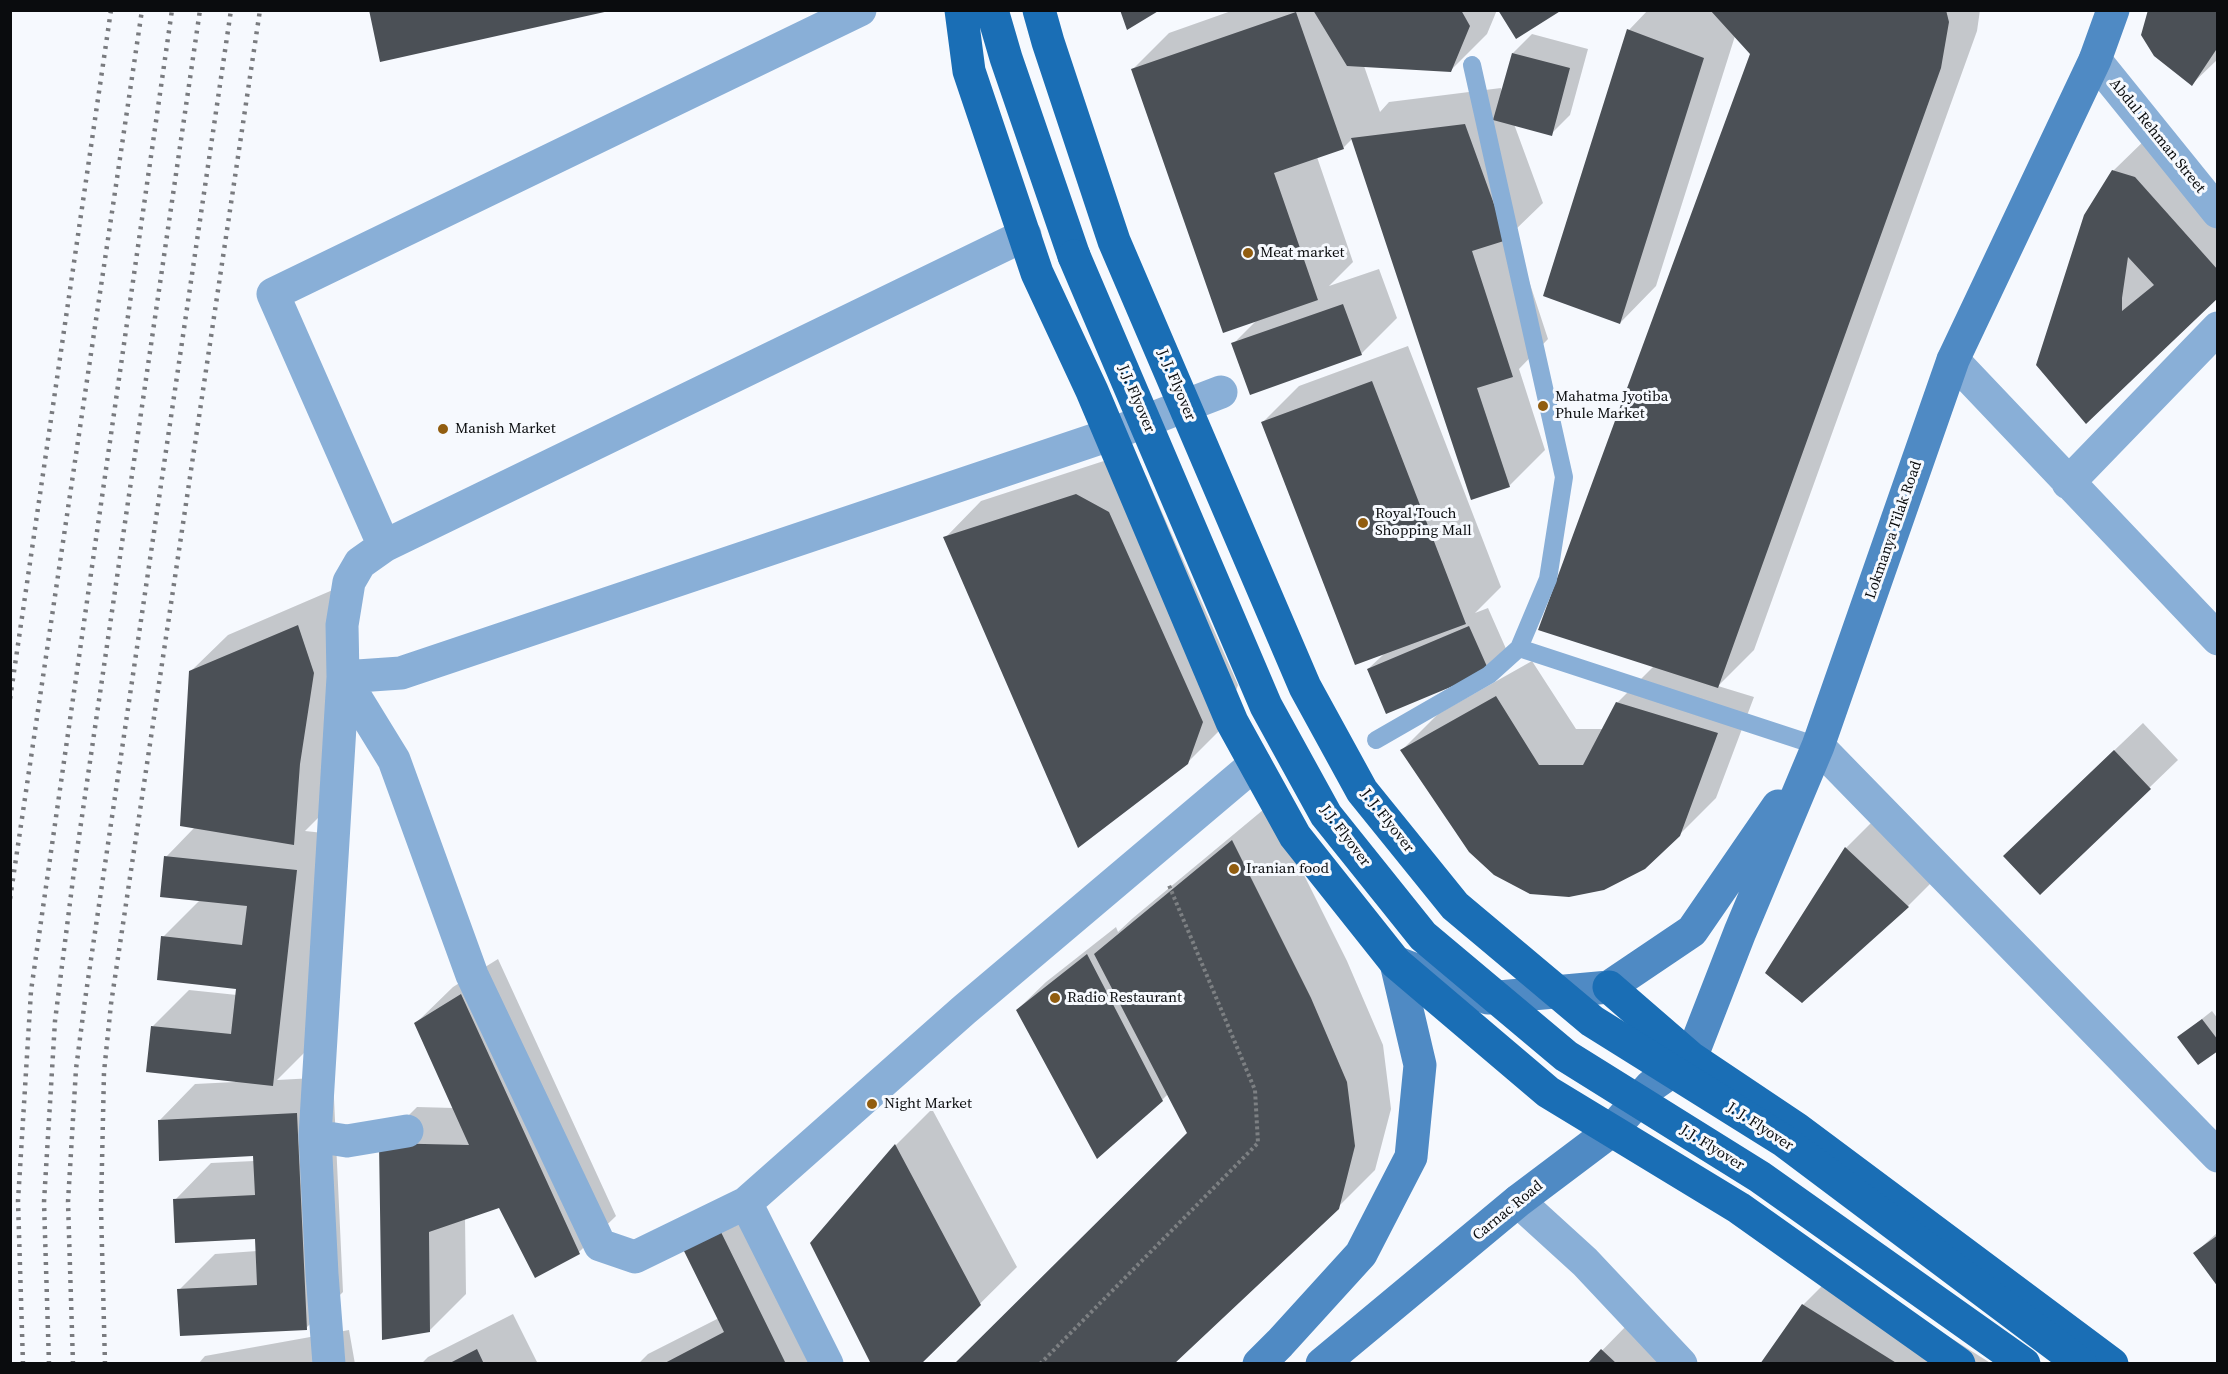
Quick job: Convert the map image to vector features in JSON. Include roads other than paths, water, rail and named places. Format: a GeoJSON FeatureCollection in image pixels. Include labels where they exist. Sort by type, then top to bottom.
{"type":"FeatureCollection","features":[{"type":"Feature","properties":{"kind":"main road"},"geometry":{"type":"LineString","coordinates":[[961,10],[969,71],[1037,273],[1232,722],[1294,836],[1396,963],[1548,1092],[1739,1208],[1959,1364]]}},
{"type":"Feature","properties":{"kind":"main road","name":"J.J. Flyover"},"geometry":{"type":"LineString","coordinates":[[992,10],[1006,58],[1074,256],[1266,706],[1326,815],[1423,936],[1566,1056],[1760,1177],[2024,1364]]}},
{"type":"Feature","properties":{"kind":"main road","name":"J. J. Flyover"},"geometry":{"type":"LineString","coordinates":[[1039,10],[1114,241],[1305,687],[1362,791],[1455,906],[1592,1022],[1784,1141],[2081,1364]]}},
{"type":"Feature","properties":{"kind":"main road","name":"Lokmanya Tilak Road"},"geometry":{"type":"LineString","coordinates":[[1691,1058],[1740,932],[1818,746],[1953,360],[2094,60],[2113,10]]}},
{"type":"Feature","properties":{"kind":"main road"},"geometry":{"type":"LineString","coordinates":[[1396,963],[1488,998],[1609,987],[1692,931],[1818,746]]}},
{"type":"Feature","properties":{"kind":"main road"},"geometry":{"type":"LineString","coordinates":[[1259,1364],[1361,1254],[1411,1157],[1420,1065],[1396,963]]}},
{"type":"Feature","properties":{"kind":"main road"},"geometry":{"type":"LineString","coordinates":[[1609,987],[1691,1058],[1797,1129],[2112,1364]]}},
{"type":"Feature","properties":{"kind":"main road","name":"Carnac Road"},"geometry":{"type":"LineString","coordinates":[[1322,1364],[1518,1201],[1611,1131],[1651,1086],[1691,1058]]}},
{"type":"Feature","properties":{"kind":"street"},"geometry":{"type":"LineString","coordinates":[[384,546],[273,294],[860,10]]}},
{"type":"Feature","properties":{"kind":"street","name":"Abdul Rehman Street"},"geometry":{"type":"LineString","coordinates":[[2094,60],[2217,212]]}},
{"type":"Feature","properties":{"kind":"street"},"geometry":{"type":"LineString","coordinates":[[330,1364],[322,1274],[315,1136],[343,677],[342,625],[349,582],[360,563],[384,546],[1025,235]]}},
{"type":"Feature","properties":{"kind":"street"},"geometry":{"type":"LineString","coordinates":[[2068,483],[2217,328]]}},
{"type":"Feature","properties":{"kind":"street"},"geometry":{"type":"LineString","coordinates":[[1953,360],[2217,639]]}},
{"type":"Feature","properties":{"kind":"street"},"geometry":{"type":"LineString","coordinates":[[343,677],[401,673],[1109,435],[1221,392]]}},
{"type":"Feature","properties":{"kind":"street"},"geometry":{"type":"LineString","coordinates":[[343,677],[394,760],[472,975],[600,1245],[635,1257],[746,1203],[964,1010],[1255,764]]}},
{"type":"Feature","properties":{"kind":"street"},"geometry":{"type":"LineString","coordinates":[[1818,746],[2217,1156]]}},
{"type":"Feature","properties":{"kind":"street"},"geometry":{"type":"LineString","coordinates":[[315,1136],[347,1141],[407,1131]]}},
{"type":"Feature","properties":{"kind":"street"},"geometry":{"type":"LineString","coordinates":[[1518,1201],[1585,1262],[1681,1364]]}},
{"type":"Feature","properties":{"kind":"street"},"geometry":{"type":"LineString","coordinates":[[746,1203],[827,1364]]}},
{"type":"Feature","properties":{"kind":"lane"},"geometry":{"type":"LineString","coordinates":[[1376,740],[1489,675],[1519,648],[1548,579],[1564,477],[1472,65]]}},
{"type":"Feature","properties":{"kind":"lane"},"geometry":{"type":"LineString","coordinates":[[1519,648],[1818,746]]}},
{"type":"Feature","properties":{"kind":"railway"},"geometry":{"type":"LineString","coordinates":[[10,699],[111,10]]}},
{"type":"Feature","properties":{"kind":"railway"},"geometry":{"type":"LineString","coordinates":[[10,899],[142,10]]}},
{"type":"Feature","properties":{"kind":"railway"},"geometry":{"type":"LineString","coordinates":[[23,1364],[18,1201],[31,991],[172,10]]}},
{"type":"Feature","properties":{"kind":"railway"},"geometry":{"type":"LineString","coordinates":[[49,1364],[44,1202],[55,1021],[74,871],[200,10]]}},
{"type":"Feature","properties":{"kind":"railway"},"geometry":{"type":"LineString","coordinates":[[73,1364],[68,1202],[76,1069],[231,10]]}},
{"type":"Feature","properties":{"kind":"railway"},"geometry":{"type":"LineString","coordinates":[[105,1364],[101,1209],[104,1072],[111,1004],[260,10]]}},
{"type":"Feature","properties":{"kind":"place","name":"Meat market"},"geometry":{"type":"Point","coordinates":[1248,253]}},
{"type":"Feature","properties":{"kind":"place","name":"Mahatma Jyotiba Phule Market"},"geometry":{"type":"Point","coordinates":[1543,406]}},
{"type":"Feature","properties":{"kind":"place","name":"Manish Market"},"geometry":{"type":"Point","coordinates":[443,429]}},
{"type":"Feature","properties":{"kind":"place","name":"Royal Touch Shopping Mall"},"geometry":{"type":"Point","coordinates":[1363,523]}},
{"type":"Feature","properties":{"kind":"place","name":"Iranian food"},"geometry":{"type":"Point","coordinates":[1234,869]}},
{"type":"Feature","properties":{"kind":"place","name":"Radio Restaurant"},"geometry":{"type":"Point","coordinates":[1055,998]}},
{"type":"Feature","properties":{"kind":"place","name":"Night Market"},"geometry":{"type":"Point","coordinates":[872,1104]}}]}
